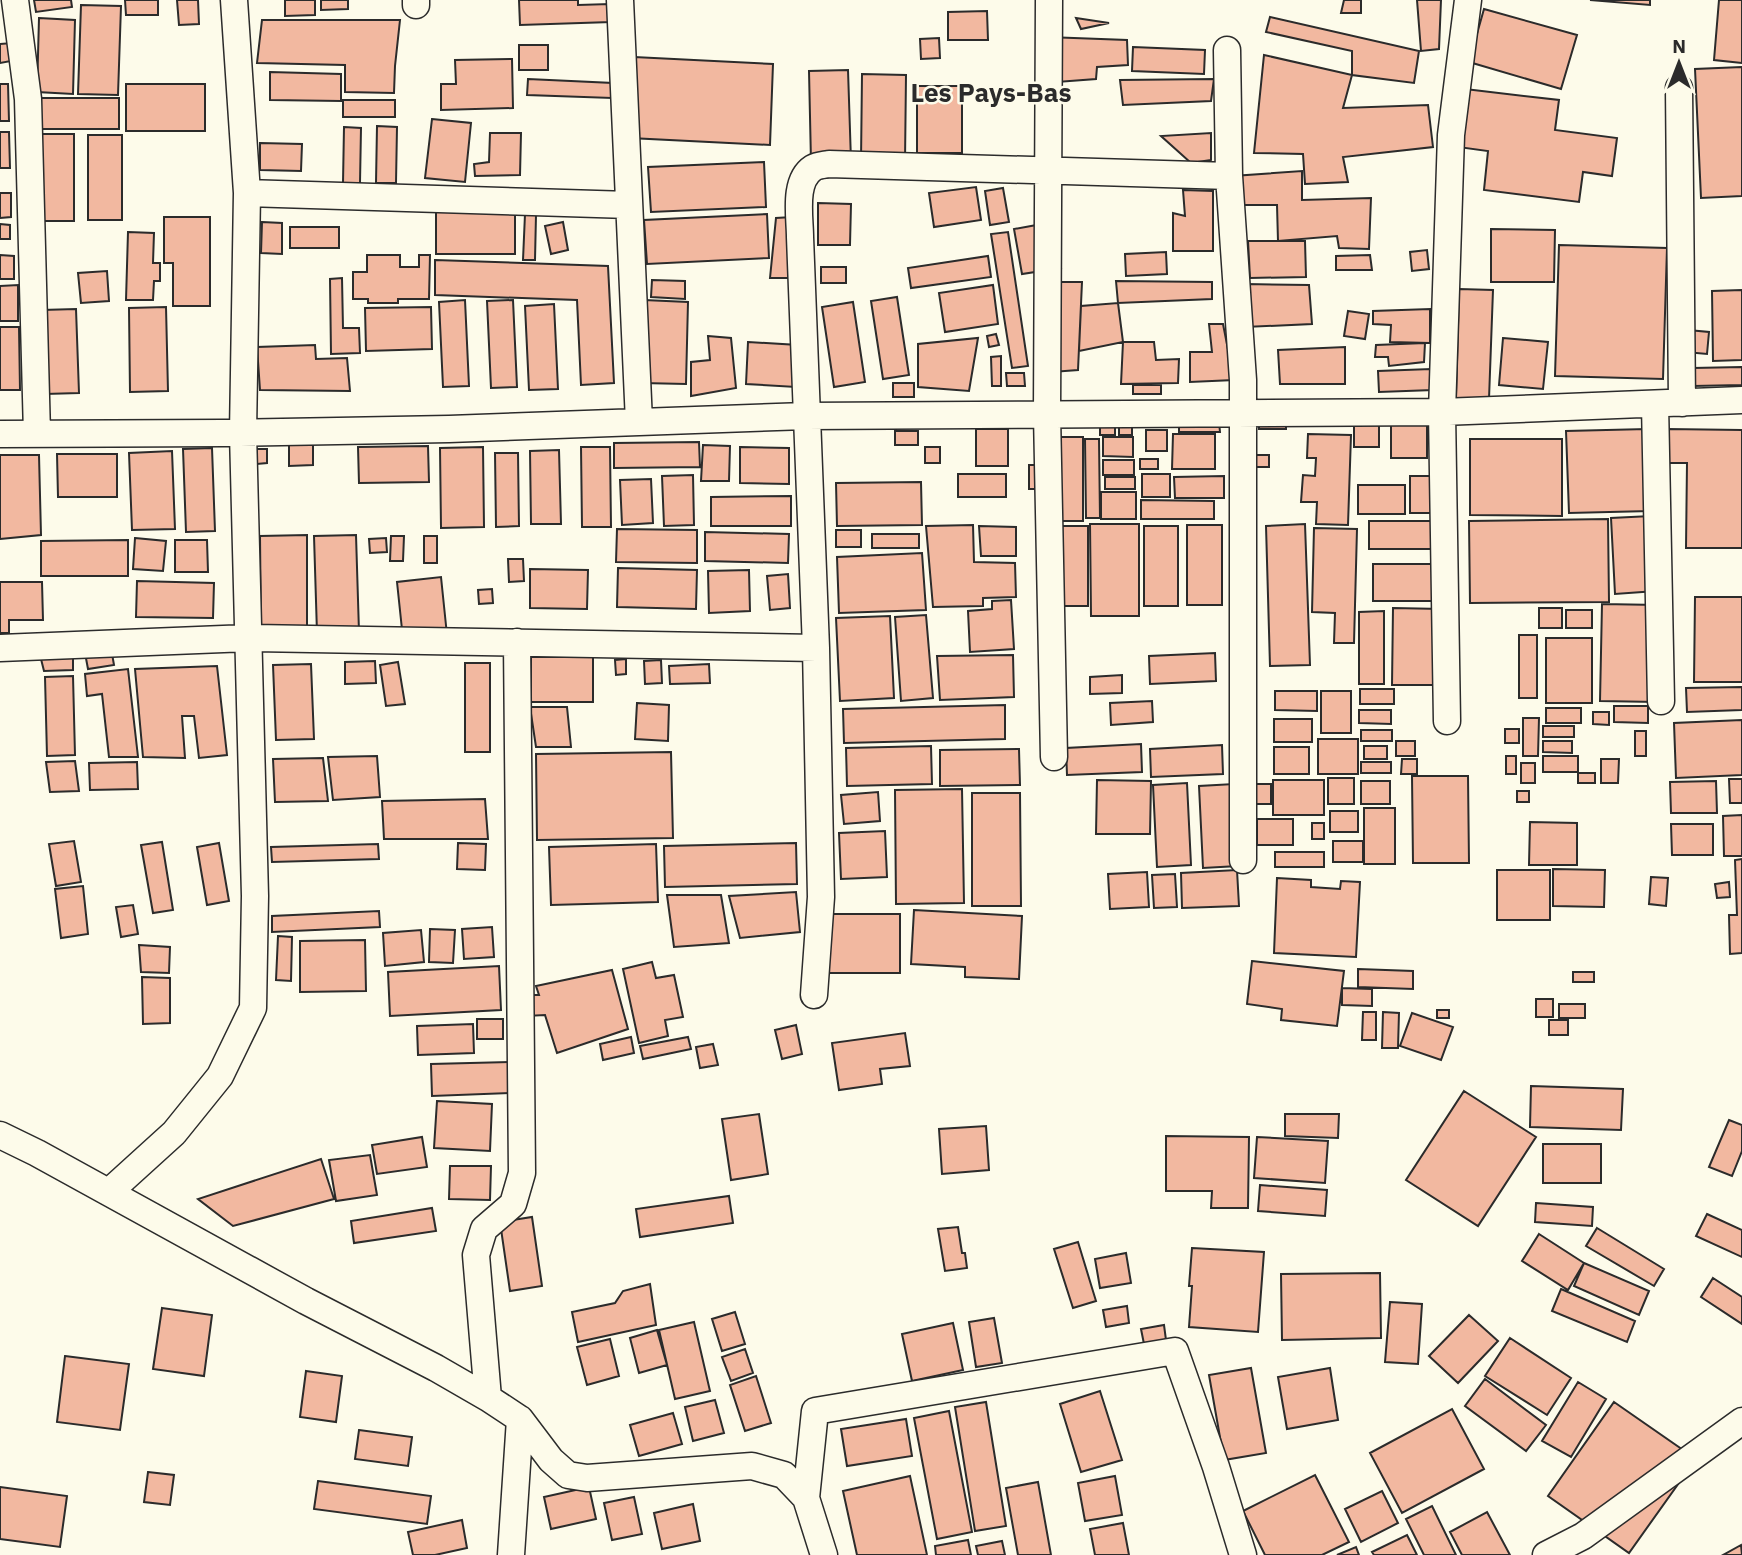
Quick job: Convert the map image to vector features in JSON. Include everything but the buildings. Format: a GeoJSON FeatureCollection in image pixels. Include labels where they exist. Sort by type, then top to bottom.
{"type":"FeatureCollection","features":[{"type":"Feature","properties":{"kind":"street"},"geometry":{"type":"LineString","coordinates":[[15,0],[28,99],[37,434]]}},
{"type":"Feature","properties":{"kind":"street"},"geometry":{"type":"LineString","coordinates":[[109,1192],[174,1133],[220,1076],[253,1008],[254,883],[243,433],[247,193],[234,0]]}},
{"type":"Feature","properties":{"kind":"street"},"geometry":{"type":"LineString","coordinates":[[620,0],[639,422]]}},
{"type":"Feature","properties":{"kind":"street"},"geometry":{"type":"LineString","coordinates":[[1049,0],[1047,414],[1054,757]]}},
{"type":"Feature","properties":{"kind":"street"},"geometry":{"type":"LineString","coordinates":[[1447,721],[1442,412],[1451,135],[1468,0]]}},
{"type":"Feature","properties":{"kind":"street"},"geometry":{"type":"LineString","coordinates":[[1227,50],[1229,176],[1244,412],[1243,860]]}},
{"type":"Feature","properties":{"kind":"street"},"geometry":{"type":"LineString","coordinates":[[1679,88],[1682,403]]}},
{"type":"Feature","properties":{"kind":"street"},"geometry":{"type":"LineString","coordinates":[[814,995],[821,897],[816,648],[800,237],[800,190],[806,174],[816,166],[829,164],[1229,176]]}},
{"type":"Feature","properties":{"kind":"street"},"geometry":{"type":"LineString","coordinates":[[247,193],[629,205]]}},
{"type":"Feature","properties":{"kind":"street"},"geometry":{"type":"LineString","coordinates":[[0,434],[243,433],[806,416],[1442,412],[1742,400]]}},
{"type":"Feature","properties":{"kind":"street"},"geometry":{"type":"LineString","coordinates":[[1655,404],[1661,701]]}},
{"type":"Feature","properties":{"kind":"street"},"geometry":{"type":"LineString","coordinates":[[0,648],[248,638],[816,648]]}},
{"type":"Feature","properties":{"kind":"street"},"geometry":{"type":"LineString","coordinates":[[488,1398],[476,1255],[484,1229],[513,1205],[522,1173],[517,642]]}},
{"type":"Feature","properties":{"kind":"street"},"geometry":{"type":"LineString","coordinates":[[0,1135],[488,1398],[520,1419],[551,1460],[568,1475],[587,1478],[752,1466],[784,1475],[806,1498]]}},
{"type":"Feature","properties":{"kind":"street"},"geometry":{"type":"LineString","coordinates":[[824,1555],[806,1498],[815,1411],[1175,1351],[1216,1467],[1243,1555]]}},
{"type":"Feature","properties":{"kind":"street"},"geometry":{"type":"LineString","coordinates":[[511,1555],[520,1419]]}},
{"type":"Feature","properties":{"kind":"street"},"geometry":{"type":"LineString","coordinates":[[1546,1555],[1583,1536],[1742,1421]]}},
{"type":"Feature","properties":{"kind":"district","name":"Les Pays-Bas"},"geometry":{"type":"Point","coordinates":[991,93]}}]}
